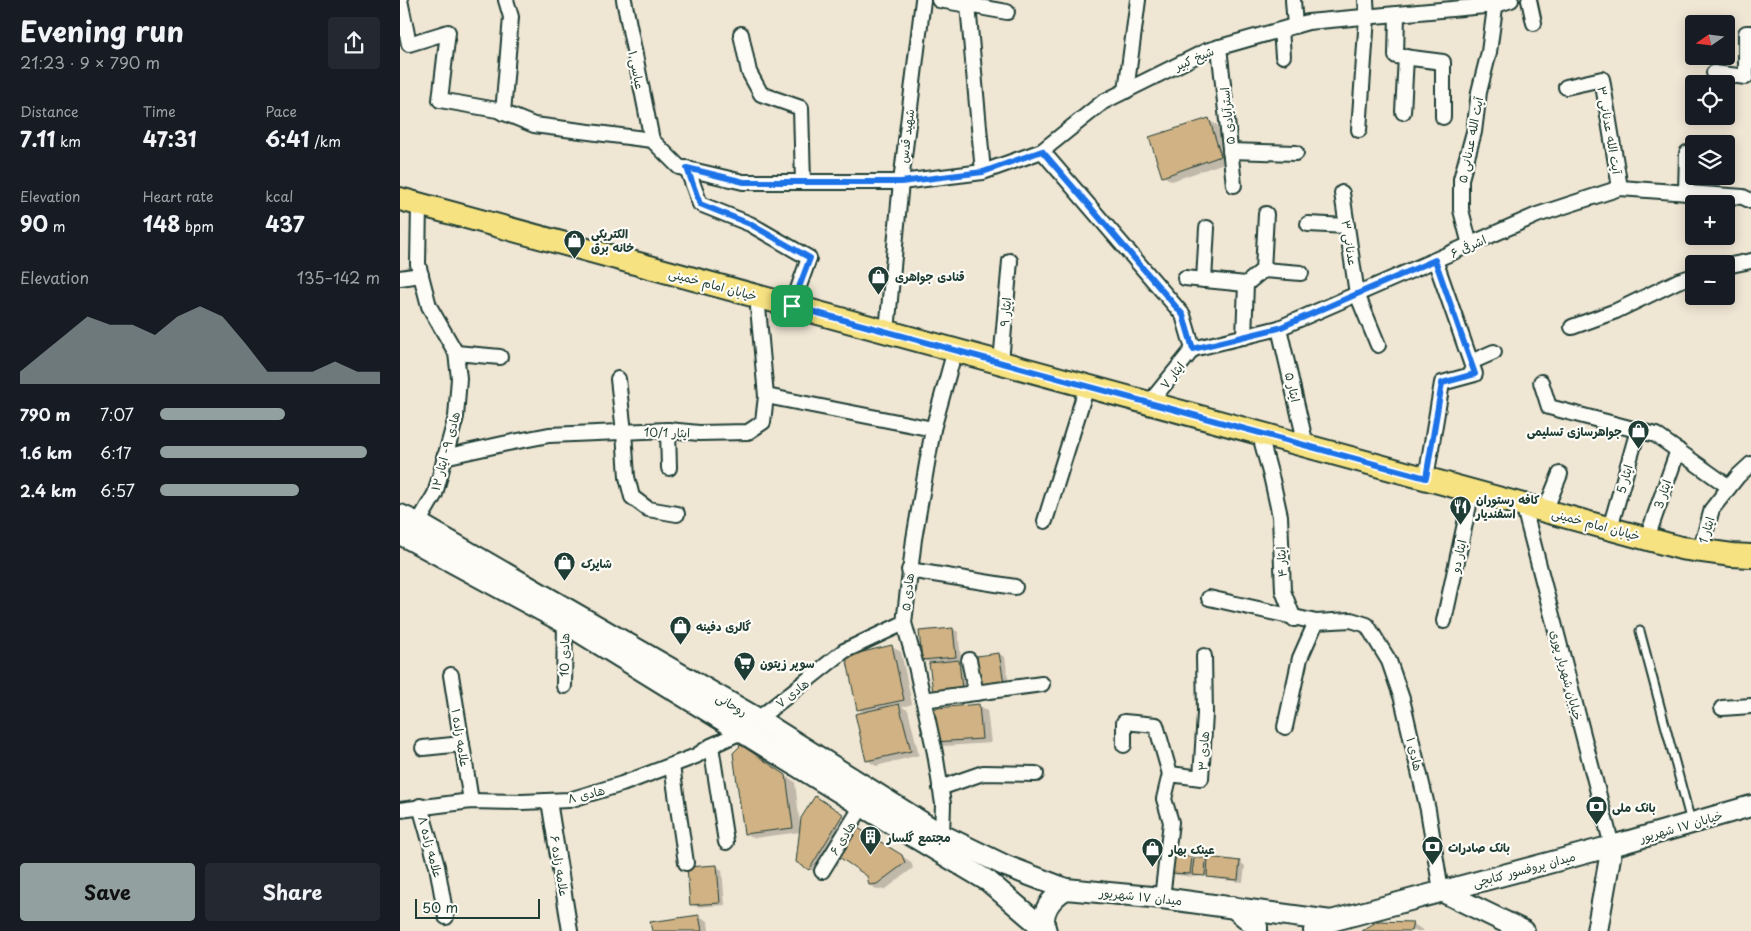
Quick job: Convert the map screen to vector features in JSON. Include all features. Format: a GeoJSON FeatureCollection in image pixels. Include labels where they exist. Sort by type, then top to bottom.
{"type":"FeatureCollection","features":[{"type":"Feature","properties":{"kind":"main road","name":"خیابان امام خمینی"},"geometry":{"type":"LineString","coordinates":[[410,201],[1681,548],[1732,556],[1751,556]]}},
{"type":"Feature","properties":{"kind":"main road","name":"روحانی"},"geometry":{"type":"LineString","coordinates":[[405,531],[565,623],[741,732],[817,768],[942,835],[1006,866],[1066,889]]}},
{"type":"Feature","properties":{"kind":"main road","name":"روحانی"},"geometry":{"type":"LineString","coordinates":[[405,531],[758,719],[862,806],[988,881],[1045,930]]}},
{"type":"Feature","properties":{"kind":"main road","name":"خیابان ۱۷ شهریور"},"geometry":{"type":"LineString","coordinates":[[1612,846],[1751,806]]}},
{"type":"Feature","properties":{"kind":"main road","name":"میدان پروفسور کتابچی"},"geometry":{"type":"LineString","coordinates":[[1441,891],[1612,846]]}},
{"type":"Feature","properties":{"kind":"main road"},"geometry":{"type":"LineString","coordinates":[[1597,931],[1612,846]]}},
{"type":"Feature","properties":{"kind":"main road"},"geometry":{"type":"LineString","coordinates":[[1045,930],[1044,917],[1048,905],[1055,895],[1066,889]]}},
{"type":"Feature","properties":{"kind":"main road","name":"میدان ۱۷ شهریور"},"geometry":{"type":"LineString","coordinates":[[1066,889],[1162,898],[1331,920]]}},
{"type":"Feature","properties":{"kind":"main road","name":"میدان پروفسور کتابچی"},"geometry":{"type":"LineString","coordinates":[[1441,891],[1524,931]]}},
{"type":"Feature","properties":{"kind":"main road"},"geometry":{"type":"LineString","coordinates":[[1314,931],[1331,920],[1441,891]]}},
{"type":"Feature","properties":{"kind":"main road"},"geometry":{"type":"LineString","coordinates":[[1233,907],[1248,918],[1257,927],[1258,931]]}},
{"type":"Feature","properties":{"kind":"street"},"geometry":{"type":"LineString","coordinates":[[400,0],[409,44],[448,32],[440,100],[502,113],[534,125],[652,140]]}},
{"type":"Feature","properties":{"kind":"street"},"geometry":{"type":"LineString","coordinates":[[502,113],[511,17],[506,0]]}},
{"type":"Feature","properties":{"kind":"street","name":"عباسی ۱"},"geometry":{"type":"LineString","coordinates":[[624,0],[652,140]]}},
{"type":"Feature","properties":{"kind":"street","name":"شهید قدس"},"geometry":{"type":"LineString","coordinates":[[887,331],[901,182],[922,0]]}},
{"type":"Feature","properties":{"kind":"street"},"geometry":{"type":"LineString","coordinates":[[939,0],[1006,12]]}},
{"type":"Feature","properties":{"kind":"street"},"geometry":{"type":"LineString","coordinates":[[1126,91],[1138,0]]}},
{"type":"Feature","properties":{"kind":"street"},"geometry":{"type":"LineString","coordinates":[[1293,0],[1295,26]]}},
{"type":"Feature","properties":{"kind":"street"},"geometry":{"type":"LineString","coordinates":[[1359,130],[1367,17],[1366,0]]}},
{"type":"Feature","properties":{"kind":"street","name":"شیخ کبیر"},"geometry":{"type":"LineString","coordinates":[[652,140],[679,167],[744,182],[901,182],[983,172],[1042,151],[1104,102],[1206,51],[1308,22],[1397,14],[1511,0]]}},
{"type":"Feature","properties":{"kind":"street"},"geometry":{"type":"LineString","coordinates":[[1528,0],[1534,23]]}},
{"type":"Feature","properties":{"kind":"street","name":"آیت الله عدنانی ۵"},"geometry":{"type":"LineString","coordinates":[[1470,245],[1461,210],[1461,179],[1474,132],[1479,92],[1489,52],[1496,2]]}},
{"type":"Feature","properties":{"kind":"street"},"geometry":{"type":"LineString","coordinates":[[968,5],[983,172]]}},
{"type":"Feature","properties":{"kind":"street"},"geometry":{"type":"LineString","coordinates":[[1397,14],[1396,56],[1443,62],[1443,116]]}},
{"type":"Feature","properties":{"kind":"street"},"geometry":{"type":"LineString","coordinates":[[1281,30],[1282,56]]}},
{"type":"Feature","properties":{"kind":"street"},"geometry":{"type":"LineString","coordinates":[[1714,73],[1746,77],[1746,33],[1751,33]]}},
{"type":"Feature","properties":{"kind":"street"},"geometry":{"type":"LineString","coordinates":[[741,34],[749,72],[761,94],[801,108],[803,182]]}},
{"type":"Feature","properties":{"kind":"street","name":"استرآبادی ۵"},"geometry":{"type":"LineString","coordinates":[[1219,47],[1234,185]]}},
{"type":"Feature","properties":{"kind":"street"},"geometry":{"type":"LineString","coordinates":[[1403,112],[1406,57]]}},
{"type":"Feature","properties":{"kind":"street","name":"آیت الله عدنانی ۳"},"geometry":{"type":"LineString","coordinates":[[1566,87],[1602,79],[1620,188]]}},
{"type":"Feature","properties":{"kind":"street"},"geometry":{"type":"LineString","coordinates":[[1042,151],[1183,315],[1193,349]]}},
{"type":"Feature","properties":{"kind":"street"},"geometry":{"type":"LineString","coordinates":[[1230,151],[1296,153]]}},
{"type":"Feature","properties":{"kind":"street"},"geometry":{"type":"LineString","coordinates":[[687,168],[700,204],[750,224],[810,258],[792,306]]}},
{"type":"Feature","properties":{"kind":"street"},"geometry":{"type":"LineString","coordinates":[[1686,185],[1686,193]]}},
{"type":"Feature","properties":{"kind":"street","name":"اشرفی ۶"},"geometry":{"type":"LineString","coordinates":[[1193,349],[1279,328],[1537,215],[1620,188],[1743,197],[1751,200]]}},
{"type":"Feature","properties":{"kind":"street","name":"عدنانی ۳"},"geometry":{"type":"LineString","coordinates":[[1342,193],[1357,294],[1378,345]]}},
{"type":"Feature","properties":{"kind":"street","name":"هادی ۹- ایثار ۱۲"},"geometry":{"type":"LineString","coordinates":[[405,531],[435,494],[456,417],[460,378],[456,353],[429,306],[418,264],[410,201]]}},
{"type":"Feature","properties":{"kind":"street"},"geometry":{"type":"LineString","coordinates":[[1263,270],[1266,214]]}},
{"type":"Feature","properties":{"kind":"street"},"geometry":{"type":"LineString","coordinates":[[1308,224],[1347,226]]}},
{"type":"Feature","properties":{"kind":"street"},"geometry":{"type":"LineString","coordinates":[[1204,280],[1207,228]]}},
{"type":"Feature","properties":{"kind":"street"},"geometry":{"type":"LineString","coordinates":[[1435,260],[1473,368]]}},
{"type":"Feature","properties":{"kind":"street","name":"ایثار ۹"},"geometry":{"type":"LineString","coordinates":[[1001,362],[1010,261]]}},
{"type":"Feature","properties":{"kind":"street"},"geometry":{"type":"LineString","coordinates":[[1735,264],[1751,261]]}},
{"type":"Feature","properties":{"kind":"street"},"geometry":{"type":"LineString","coordinates":[[1185,278],[1246,284],[1263,270],[1301,273]]}},
{"type":"Feature","properties":{"kind":"street"},"geometry":{"type":"LineString","coordinates":[[400,278],[421,276]]}},
{"type":"Feature","properties":{"kind":"street"},"geometry":{"type":"LineString","coordinates":[[1572,327],[1616,311],[1685,279]]}},
{"type":"Feature","properties":{"kind":"street"},"geometry":{"type":"LineString","coordinates":[[1244,337],[1246,284]]}},
{"type":"Feature","properties":{"kind":"street","name":"ایثار 10/1"},"geometry":{"type":"LineString","coordinates":[[444,457],[549,436],[668,430],[699,433],[748,432],[763,422],[766,396],[757,296]]}},
{"type":"Feature","properties":{"kind":"street","name":"ایثار ۵"},"geometry":{"type":"LineString","coordinates":[[1279,328],[1306,445]]}},
{"type":"Feature","properties":{"kind":"street","name":"ایثار ۷"},"geometry":{"type":"LineString","coordinates":[[1152,403],[1155,396],[1193,349]]}},
{"type":"Feature","properties":{"kind":"street","name":"هادی ۵"},"geometry":{"type":"LineString","coordinates":[[942,835],[943,804],[935,753],[916,666],[904,623],[909,570],[934,429],[955,350]]}},
{"type":"Feature","properties":{"kind":"street"},"geometry":{"type":"LineString","coordinates":[[1426,478],[1442,383],[1473,368],[1494,352]]}},
{"type":"Feature","properties":{"kind":"street"},"geometry":{"type":"LineString","coordinates":[[456,353],[500,358]]}},
{"type":"Feature","properties":{"kind":"street"},"geometry":{"type":"LineString","coordinates":[[618,379],[627,477],[632,497],[648,509],[677,514]]}},
{"type":"Feature","properties":{"kind":"street"},"geometry":{"type":"LineString","coordinates":[[1541,382],[1549,407],[1656,435],[1729,488]]}},
{"type":"Feature","properties":{"kind":"street"},"geometry":{"type":"LineString","coordinates":[[1045,521],[1087,386]]}},
{"type":"Feature","properties":{"kind":"street"},"geometry":{"type":"LineString","coordinates":[[766,396],[934,429]]}},
{"type":"Feature","properties":{"kind":"street"},"geometry":{"type":"LineString","coordinates":[[668,430],[669,468]]}},
{"type":"Feature","properties":{"kind":"street","name":"ایثار 5"},"geometry":{"type":"LineString","coordinates":[[1610,528],[1638,430]]}},
{"type":"Feature","properties":{"kind":"street","name":"ایثار ۴"},"geometry":{"type":"LineString","coordinates":[[1258,432],[1280,516],[1283,591],[1294,618]]}},
{"type":"Feature","properties":{"kind":"street","name":"ایثار 3"},"geometry":{"type":"LineString","coordinates":[[1647,538],[1678,450]]}},
{"type":"Feature","properties":{"kind":"street","name":"ایثار 1"},"geometry":{"type":"LineString","coordinates":[[1700,551],[1712,509],[1738,476],[1751,464]]}},
{"type":"Feature","properties":{"kind":"street"},"geometry":{"type":"LineString","coordinates":[[1545,510],[1560,474]]}},
{"type":"Feature","properties":{"kind":"street","name":"ایثار دو"},"geometry":{"type":"LineString","coordinates":[[1444,620],[1472,491]]}},
{"type":"Feature","properties":{"kind":"street","name":"خیابان شهریار پوری"},"geometry":{"type":"LineString","coordinates":[[1523,504],[1612,846]]}},
{"type":"Feature","properties":{"kind":"street"},"geometry":{"type":"LineString","coordinates":[[909,570],[1015,587]]}},
{"type":"Feature","properties":{"kind":"street"},"geometry":{"type":"LineString","coordinates":[[1209,598],[1316,622],[1300,658],[1285,727]]}},
{"type":"Feature","properties":{"kind":"street","name":"هادی ۱"},"geometry":{"type":"LineString","coordinates":[[1316,622],[1351,620],[1367,624],[1389,661],[1402,699],[1428,810],[1441,891]]}},
{"type":"Feature","properties":{"kind":"street","name":"هادی 10"},"geometry":{"type":"LineString","coordinates":[[564,686],[565,623]]}},
{"type":"Feature","properties":{"kind":"street","name":"هادی ۷"},"geometry":{"type":"LineString","coordinates":[[758,719],[844,651],[904,623]]}},
{"type":"Feature","properties":{"kind":"street","name":"هادی ۳"},"geometry":{"type":"LineString","coordinates":[[1170,774],[1201,778],[1205,714],[1204,656]]}},
{"type":"Feature","properties":{"kind":"street"},"geometry":{"type":"LineString","coordinates":[[969,660],[976,693]]}},
{"type":"Feature","properties":{"kind":"street","name":"علامه زاده ۱"},"geometry":{"type":"LineString","coordinates":[[451,675],[471,801]]}},
{"type":"Feature","properties":{"kind":"street"},"geometry":{"type":"LineString","coordinates":[[923,700],[1042,684]]}},
{"type":"Feature","properties":{"kind":"street"},"geometry":{"type":"LineString","coordinates":[[1722,708],[1751,706]]}},
{"type":"Feature","properties":{"kind":"street"},"geometry":{"type":"LineString","coordinates":[[1124,745],[1124,722],[1156,725],[1170,774],[1164,799],[1171,822],[1162,898]]}},
{"type":"Feature","properties":{"kind":"street","name":"هادی ۸"},"geometry":{"type":"LineString","coordinates":[[400,810],[471,801],[522,802],[569,800],[672,766],[696,756],[711,746],[741,732]]}},
{"type":"Feature","properties":{"kind":"street"},"geometry":{"type":"LineString","coordinates":[[423,748],[462,744]]}},
{"type":"Feature","properties":{"kind":"street"},"geometry":{"type":"LineString","coordinates":[[711,746],[726,842]]}},
{"type":"Feature","properties":{"kind":"street"},"geometry":{"type":"LineString","coordinates":[[672,766],[686,863]]}},
{"type":"Feature","properties":{"kind":"street"},"geometry":{"type":"LineString","coordinates":[[940,788],[983,773],[1036,774]]}},
{"type":"Feature","properties":{"kind":"street","name":"علامه زاده ۶"},"geometry":{"type":"LineString","coordinates":[[549,801],[570,931]]}},
{"type":"Feature","properties":{"kind":"street","name":"علامه زاده ۸"},"geometry":{"type":"LineString","coordinates":[[420,806],[437,866],[446,917]]}},
{"type":"Feature","properties":{"kind":"street","name":"هادی ۶"},"geometry":{"type":"LineString","coordinates":[[822,870],[862,806]]}},
{"type":"Feature","properties":{"kind":"lane"},"geometry":{"type":"LineString","coordinates":[[1640,632],[1692,823]]}},
{"type":"Feature","properties":{"kind":"building"},"geometry":{"type":"Polygon","coordinates":[[[1209,118],[1221,156],[1162,177],[1149,137],[1209,118]]]}},
{"type":"Feature","properties":{"kind":"building"},"geometry":{"type":"Polygon","coordinates":[[[953,628],[956,657],[922,660],[919,631],[953,628]]]}},
{"type":"Feature","properties":{"kind":"building"},"geometry":{"type":"Polygon","coordinates":[[[892,645],[904,700],[857,710],[846,656],[892,645]]]}},
{"type":"Feature","properties":{"kind":"building"},"geometry":{"type":"Polygon","coordinates":[[[999,653],[1004,683],[981,686],[977,656],[999,653]]]}},
{"type":"Feature","properties":{"kind":"building"},"geometry":{"type":"Polygon","coordinates":[[[959,660],[962,689],[933,692],[929,663],[959,660]]]}},
{"type":"Feature","properties":{"kind":"building"},"geometry":{"type":"Polygon","coordinates":[[[899,704],[911,751],[866,761],[855,714],[899,704]]]}},
{"type":"Feature","properties":{"kind":"building"},"geometry":{"type":"Polygon","coordinates":[[[979,704],[982,739],[934,742],[927,709],[979,704]]]}},
{"type":"Feature","properties":{"kind":"building"},"geometry":{"type":"Polygon","coordinates":[[[741,745],[786,775],[793,828],[744,834],[733,753],[741,745]]]}},
{"type":"Feature","properties":{"kind":"building"},"geometry":{"type":"Polygon","coordinates":[[[815,796],[843,814],[809,870],[796,862],[801,818],[815,796]]]}},
{"type":"Feature","properties":{"kind":"building","name":"مجتمع گلسار"},"geometry":{"type":"Polygon","coordinates":[[[858,828],[902,855],[905,863],[877,884],[869,885],[867,876],[839,857],[858,828]]]}},
{"type":"Feature","properties":{"kind":"building"},"geometry":{"type":"Polygon","coordinates":[[[1171,856],[1192,857],[1190,874],[1170,873],[1171,856]]]}},
{"type":"Feature","properties":{"kind":"building"},"geometry":{"type":"Polygon","coordinates":[[[1208,857],[1240,861],[1238,880],[1207,877],[1208,857]]]}},
{"type":"Feature","properties":{"kind":"building"},"geometry":{"type":"Polygon","coordinates":[[[1194,858],[1206,858],[1205,876],[1192,875],[1194,858]]]}},
{"type":"Feature","properties":{"kind":"building"},"geometry":{"type":"Polygon","coordinates":[[[717,865],[720,903],[690,905],[687,867],[717,865]]]}},
{"type":"Feature","properties":{"kind":"building"},"geometry":{"type":"Polygon","coordinates":[[[699,915],[702,931],[652,931],[650,922],[699,915]]]}},
{"type":"Feature","properties":{"kind":"building"},"geometry":{"type":"Polygon","coordinates":[[[1378,921],[1413,922],[1411,931],[1361,931],[1378,921]]]}},
{"type":"Feature","properties":{"kind":"place","name":"الکتریکی خانه برق"},"geometry":{"type":"Point","coordinates":[575,259]}},
{"type":"Feature","properties":{"kind":"place","name":"قنادی جواهری"},"geometry":{"type":"Point","coordinates":[879,295]}},
{"type":"Feature","properties":{"kind":"place","name":"جواهرسازی تسلیمی"},"geometry":{"type":"Point","coordinates":[1638,450]}},
{"type":"Feature","properties":{"kind":"place","name":"کافه رستوران اسفندیار"},"geometry":{"type":"Point","coordinates":[1460,525]}},
{"type":"Feature","properties":{"kind":"place","name":"شاپرک"},"geometry":{"type":"Point","coordinates":[565,582]}},
{"type":"Feature","properties":{"kind":"place","name":"گالری دفینه"},"geometry":{"type":"Point","coordinates":[680,645]}},
{"type":"Feature","properties":{"kind":"place","name":"سوپر زیتون"},"geometry":{"type":"Point","coordinates":[744,682]}},
{"type":"Feature","properties":{"kind":"place","name":"بانک ملی"},"geometry":{"type":"Point","coordinates":[1596,826]}},
{"type":"Feature","properties":{"kind":"place","name":"مجتمع گلسار"},"geometry":{"type":"Point","coordinates":[871,856]}},
{"type":"Feature","properties":{"kind":"place","name":"بانک صادرات"},"geometry":{"type":"Point","coordinates":[1432,866]}},
{"type":"Feature","properties":{"kind":"place","name":"عینک بهار"},"geometry":{"type":"Point","coordinates":[1153,868]}},
{"type":"Feature","properties":{"kind":"route"},"geometry":{"type":"LineString","coordinates":[[1042,151],[1183,315],[1193,349],[1279,328],[1435,260],[1475,374],[1442,383],[1426,478],[792,306],[810,258],[750,224],[700,204],[687,168],[744,182],[901,182],[983,172],[1042,151]]}}]}
